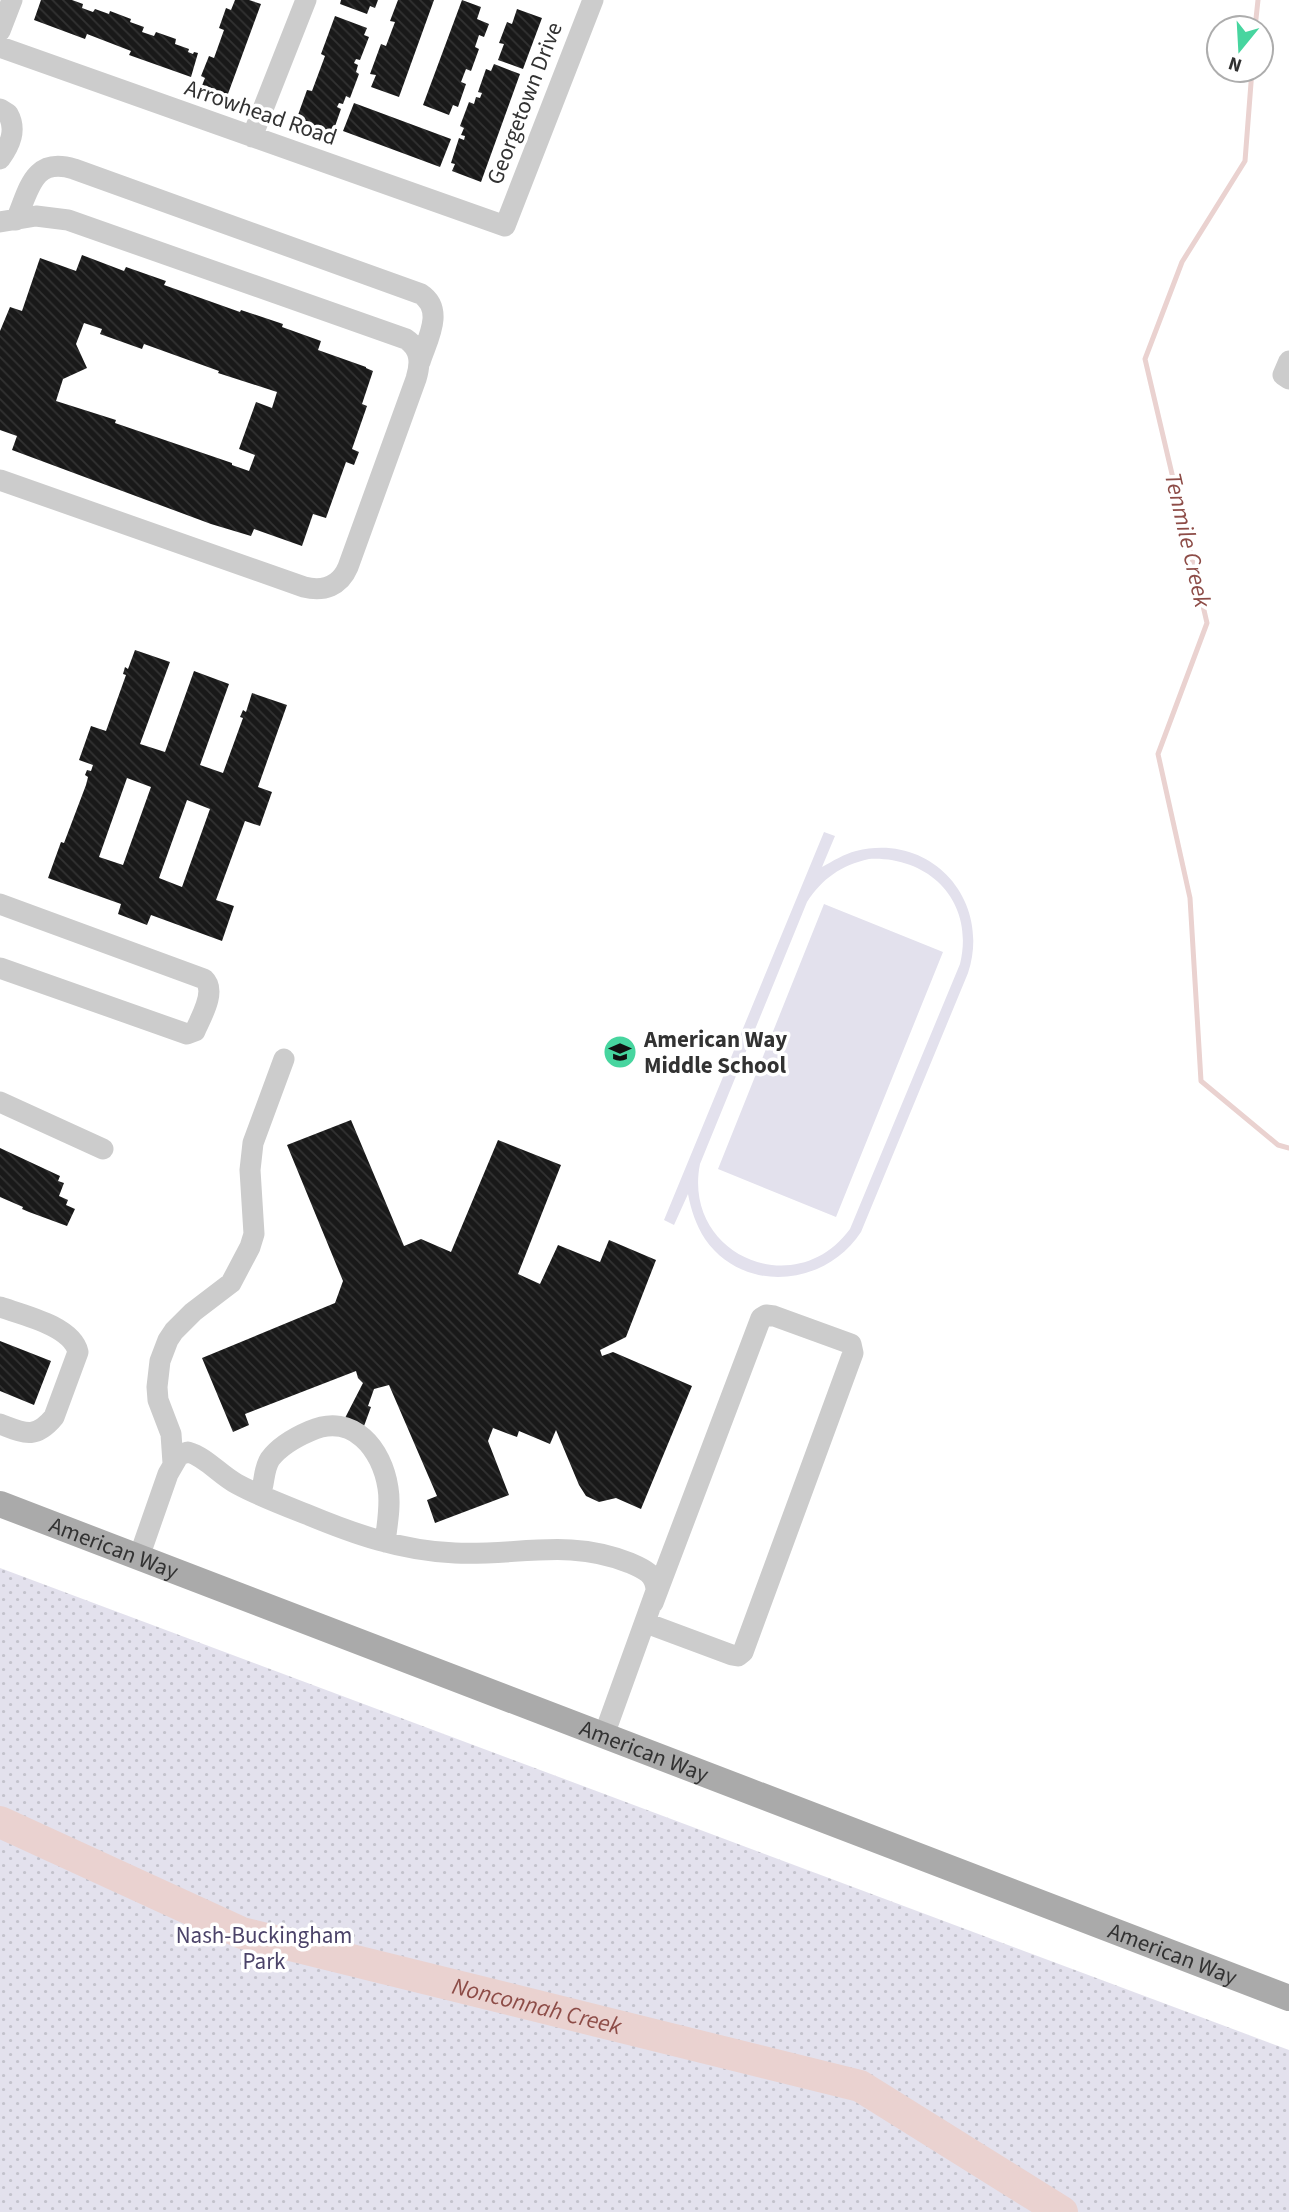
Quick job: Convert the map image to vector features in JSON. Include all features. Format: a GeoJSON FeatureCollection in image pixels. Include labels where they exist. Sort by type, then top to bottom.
{"type":"FeatureCollection","features":[{"type":"Feature","properties":{"kind":"main road","name":"American Way"},"geometry":{"type":"LineString","coordinates":[[0,1504],[1289,1998]]}},
{"type":"Feature","properties":{"kind":"street"},"geometry":{"type":"LineString","coordinates":[[0,32],[12,0]]}},
{"type":"Feature","properties":{"kind":"street"},"geometry":{"type":"LineString","coordinates":[[252,137],[306,0]]}},
{"type":"Feature","properties":{"kind":"street","name":"Georgetown Drive"},"geometry":{"type":"LineString","coordinates":[[505,226],[593,0]]}},
{"type":"Feature","properties":{"kind":"street","name":"Arrowhead Road"},"geometry":{"type":"LineString","coordinates":[[0,47],[505,226]]}},
{"type":"Feature","properties":{"kind":"street"},"geometry":{"type":"LineString","coordinates":[[0,109],[10,116],[13,132],[0,159]]}},
{"type":"Feature","properties":{"kind":"street"},"geometry":{"type":"LineString","coordinates":[[0,480],[304,587],[325,589],[340,582],[348,567],[416,379],[434,316],[431,303],[421,294],[74,169],[55,165],[39,172],[8,221]]}},
{"type":"Feature","properties":{"kind":"street"},"geometry":{"type":"LineString","coordinates":[[8,221],[45,216],[68,220],[406,339],[416,349],[420,362]]}},
{"type":"Feature","properties":{"kind":"street"},"geometry":{"type":"LineString","coordinates":[[0,904],[204,979],[209,983],[210,991],[195,1031],[187,1034],[0,968]]}},
{"type":"Feature","properties":{"kind":"street"},"geometry":{"type":"LineString","coordinates":[[139,1557],[173,1463],[171,1434],[158,1400],[160,1361],[174,1331],[193,1312],[231,1283],[250,1247],[254,1234],[250,1170],[253,1143],[284,1059]]}},
{"type":"Feature","properties":{"kind":"street"},"geometry":{"type":"LineString","coordinates":[[0,1102],[103,1149]]}},
{"type":"Feature","properties":{"kind":"street"},"geometry":{"type":"LineString","coordinates":[[0,1307],[66,1333],[77,1345],[78,1352],[54,1417],[48,1424],[41,1430],[26,1434],[0,1424]]}},
{"type":"Feature","properties":{"kind":"street"},"geometry":{"type":"LineString","coordinates":[[604,1735],[761,1318],[766,1315],[774,1316],[851,1345],[853,1353],[743,1652],[738,1656],[732,1655],[650,1613]]}},
{"type":"Feature","properties":{"kind":"street"},"geometry":{"type":"LineString","coordinates":[[260,1495],[268,1462],[281,1448],[305,1433],[325,1426],[354,1432],[369,1443],[385,1476],[389,1504],[385,1542]]}},
{"type":"Feature","properties":{"kind":"street"},"geometry":{"type":"LineString","coordinates":[[173,1463],[184,1452],[193,1453],[235,1483],[260,1495],[347,1530],[413,1549],[490,1553],[563,1548],[620,1559],[648,1572],[655,1580],[650,1613]]}},
{"type":"Feature","properties":{"kind":"green space"},"geometry":{"type":"Polygon","coordinates":[[[824,832],[835,836],[822,867],[852,852],[883,848],[909,852],[931,862],[949,878],[963,897],[971,920],[973,946],[968,973],[861,1232],[846,1250],[827,1264],[807,1273],[784,1277],[762,1276],[741,1269],[721,1257],[699,1228],[688,1194],[674,1225],[664,1220],[824,832]],[[869,859],[841,869],[819,886],[807,902],[700,1164],[699,1196],[708,1223],[725,1244],[748,1258],[774,1265],[801,1263],[827,1251],[850,1229],[960,964],[963,942],[961,921],[954,903],[943,887],[929,875],[911,865],[891,860],[869,859]]]}},
{"type":"Feature","properties":{"kind":"green space"},"geometry":{"type":"Polygon","coordinates":[[[824,904],[943,952],[836,1217],[718,1169],[824,904]]]}},
{"type":"Feature","properties":{"kind":"green space","name":"Nash-Buckingham Park"},"geometry":{"type":"Polygon","coordinates":[[[0,1568],[1289,2050],[1289,2212],[0,2212],[0,1568]]]}},
{"type":"Feature","properties":{"kind":"building"},"geometry":{"type":"Polygon","coordinates":[[[41,0],[72,0],[93,12],[95,9],[109,14],[110,11],[131,19],[130,22],[144,27],[142,32],[154,36],[156,32],[176,39],[175,44],[189,49],[188,52],[193,54],[198,53],[191,77],[129,55],[131,51],[87,34],[85,39],[34,20],[41,0]]]}},
{"type":"Feature","properties":{"kind":"building"},"geometry":{"type":"Polygon","coordinates":[[[235,0],[249,0],[261,4],[225,102],[199,93],[205,78],[201,76],[209,56],[214,58],[224,30],[219,28],[226,8],[231,10],[235,0]]]}},
{"type":"Feature","properties":{"kind":"building"},"geometry":{"type":"Polygon","coordinates":[[[341,0],[378,0],[375,8],[370,6],[367,14],[340,4],[341,0]]]}},
{"type":"Feature","properties":{"kind":"building"},"geometry":{"type":"Polygon","coordinates":[[[398,0],[434,0],[399,97],[371,87],[376,75],[370,74],[381,44],[386,46],[395,22],[390,21],[398,0]]]}},
{"type":"Feature","properties":{"kind":"building"},"geometry":{"type":"Polygon","coordinates":[[[462,0],[481,7],[477,19],[489,24],[484,37],[479,35],[475,47],[479,49],[471,71],[466,69],[461,82],[466,84],[458,107],[453,105],[449,115],[423,105],[462,0]]]}},
{"type":"Feature","properties":{"kind":"building"},"geometry":{"type":"Polygon","coordinates":[[[517,9],[542,18],[523,69],[498,60],[504,44],[499,43],[507,22],[512,24],[517,9]]]}},
{"type":"Feature","properties":{"kind":"building"},"geometry":{"type":"Polygon","coordinates":[[[335,16],[367,28],[364,35],[369,37],[360,60],[356,59],[354,63],[358,65],[356,72],[359,74],[350,98],[346,96],[343,104],[339,103],[337,107],[341,109],[333,132],[328,130],[326,138],[294,126],[307,90],[312,91],[325,56],[321,54],[335,16]]]}},
{"type":"Feature","properties":{"kind":"building"},"geometry":{"type":"Polygon","coordinates":[[[494,64],[520,74],[481,182],[452,171],[455,164],[451,163],[459,138],[464,140],[465,136],[461,135],[464,128],[460,126],[469,102],[474,104],[476,97],[480,98],[482,93],[478,92],[486,69],[491,71],[494,64]]]}},
{"type":"Feature","properties":{"kind":"building"},"geometry":{"type":"Polygon","coordinates":[[[354,103],[451,139],[440,167],[343,131],[354,103]]]}},
{"type":"Feature","properties":{"kind":"building"},"geometry":{"type":"Polygon","coordinates":[[[82,255],[124,271],[126,267],[166,281],[164,285],[283,324],[282,327],[321,341],[318,350],[373,371],[362,404],[367,406],[352,449],[359,452],[354,465],[346,462],[326,518],[313,514],[302,546],[254,529],[251,536],[211,524],[12,450],[17,436],[0,430],[0,331],[10,307],[22,311],[40,258],[76,271],[82,255]],[[84,323],[76,344],[87,368],[63,379],[56,401],[116,420],[115,423],[249,471],[255,455],[239,449],[256,402],[272,408],[277,392],[218,373],[219,371],[144,344],[142,349],[100,334],[102,329],[84,323]]]}},
{"type":"Feature","properties":{"kind":"building"},"geometry":{"type":"Polygon","coordinates":[[[135,650],[170,662],[140,744],[165,752],[194,671],[229,684],[200,765],[223,773],[243,718],[240,717],[243,710],[246,712],[252,693],[287,705],[258,787],[272,792],[260,826],[245,821],[216,900],[234,906],[222,941],[151,915],[147,925],[118,914],[121,904],[48,878],[86,785],[88,777],[85,775],[87,770],[91,771],[93,765],[79,760],[91,726],[106,731],[126,675],[123,674],[125,667],[128,669],[135,650]],[[127,778],[99,857],[123,865],[151,787],[127,778]],[[187,800],[159,878],[182,887],[210,809],[187,800]]]}},
{"type":"Feature","properties":{"kind":"building"},"geometry":{"type":"Polygon","coordinates":[[[351,1120],[404,1246],[421,1239],[451,1252],[498,1140],[561,1165],[518,1274],[540,1284],[558,1245],[600,1262],[609,1240],[656,1260],[626,1337],[600,1350],[602,1356],[613,1352],[692,1386],[641,1509],[616,1498],[599,1502],[586,1496],[556,1430],[550,1444],[519,1431],[517,1437],[493,1428],[488,1441],[509,1495],[435,1523],[427,1500],[437,1496],[389,1385],[374,1389],[364,1426],[345,1418],[363,1383],[356,1371],[245,1414],[249,1425],[233,1432],[202,1358],[335,1303],[343,1281],[287,1145],[351,1120]]]}},
{"type":"Feature","properties":{"kind":"building"},"geometry":{"type":"Polygon","coordinates":[[[0,1148],[60,1176],[58,1181],[64,1183],[59,1196],[68,1200],[66,1205],[75,1209],[67,1226],[22,1209],[23,1207],[0,1197],[0,1148]]]}},
{"type":"Feature","properties":{"kind":"building"},"geometry":{"type":"Polygon","coordinates":[[[0,1341],[51,1361],[34,1405],[0,1391],[0,1341]]]}},
{"type":"Feature","properties":{"kind":"waterway","name":"Tenmile Creek"},"geometry":{"type":"LineString","coordinates":[[1256,14],[1258,0]]}},
{"type":"Feature","properties":{"kind":"waterway","name":"Tenmile Creek"},"geometry":{"type":"LineString","coordinates":[[1251,84],[1245,161],[1182,262],[1145,359],[1207,623],[1158,754],[1190,898],[1201,1081],[1278,1145],[1289,1148]]}},
{"type":"Feature","properties":{"kind":"waterway","name":"Nonconnah Creek"},"geometry":{"type":"LineString","coordinates":[[0,1822],[242,1933],[860,2086],[1062,2212]]}},
{"type":"Feature","properties":{"kind":"place","name":"American Way Middle School"},"geometry":{"type":"Point","coordinates":[620,1052]}}]}
